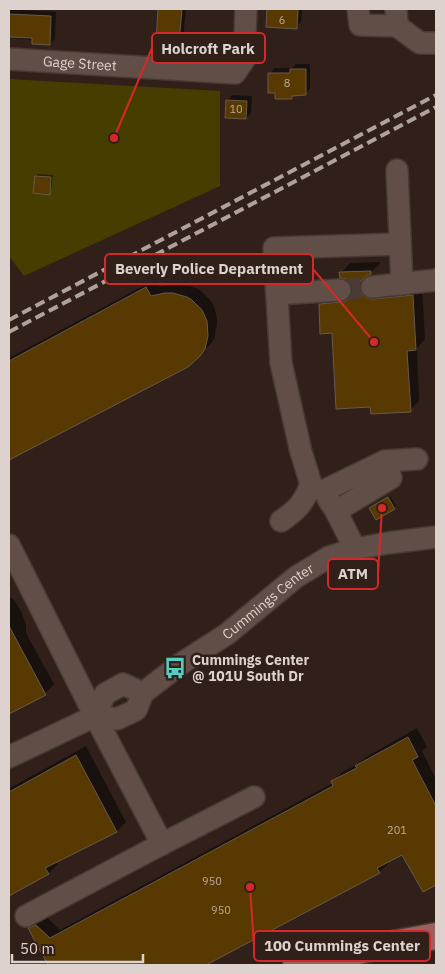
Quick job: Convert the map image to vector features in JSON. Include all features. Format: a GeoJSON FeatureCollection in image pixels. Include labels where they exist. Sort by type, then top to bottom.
{"type":"FeatureCollection","features":[{"type":"Feature","properties":{"kind":"main road"},"geometry":{"type":"LineString","coordinates":[[296,965],[436,936]]}},
{"type":"Feature","properties":{"kind":"street","name":"Gage Street"},"geometry":{"type":"LineString","coordinates":[[9,59],[235,73],[244,60],[246,9]]}},
{"type":"Feature","properties":{"kind":"street"},"geometry":{"type":"LineString","coordinates":[[358,9],[360,26],[397,17],[420,44],[436,43]]}},
{"type":"Feature","properties":{"kind":"street"},"geometry":{"type":"LineString","coordinates":[[397,170],[402,284]]}},
{"type":"Feature","properties":{"kind":"street"},"geometry":{"type":"LineString","coordinates":[[355,549],[336,511],[317,488],[301,452],[281,363],[274,248],[400,244]]}},
{"type":"Feature","properties":{"kind":"street"},"geometry":{"type":"LineString","coordinates":[[372,287],[436,280]]}},
{"type":"Feature","properties":{"kind":"street"},"geometry":{"type":"LineString","coordinates":[[277,294],[340,290]]}},
{"type":"Feature","properties":{"kind":"street"},"geometry":{"type":"LineString","coordinates":[[281,521],[297,509],[308,492],[385,461],[417,459]]}},
{"type":"Feature","properties":{"kind":"street"},"geometry":{"type":"LineString","coordinates":[[336,511],[391,478],[385,461]]}},
{"type":"Feature","properties":{"kind":"street","name":"Cummings Center"},"geometry":{"type":"LineString","coordinates":[[95,716],[105,694],[123,684],[143,693],[182,663],[227,634],[296,577],[330,557],[355,549],[436,537]]}},
{"type":"Feature","properties":{"kind":"street"},"geometry":{"type":"LineString","coordinates":[[9,545],[162,844]]}},
{"type":"Feature","properties":{"kind":"street"},"geometry":{"type":"LineString","coordinates":[[9,757],[95,716]]}},
{"type":"Feature","properties":{"kind":"street"},"geometry":{"type":"LineString","coordinates":[[17,920],[254,797]]}},
{"type":"Feature","properties":{"kind":"shaded area"},"geometry":{"type":"Polygon","coordinates":[[[9,79],[220,91],[220,186],[24,276],[9,256],[9,79]]]}},
{"type":"Feature","properties":{"kind":"building"},"geometry":{"type":"Polygon","coordinates":[[[158,9],[182,9],[179,44],[156,43],[158,9]]]}},
{"type":"Feature","properties":{"kind":"building"},"geometry":{"type":"Polygon","coordinates":[[[267,9],[298,9],[297,29],[266,27],[267,9]]]}},
{"type":"Feature","properties":{"kind":"building"},"geometry":{"type":"Polygon","coordinates":[[[9,14],[51,16],[50,45],[32,44],[32,38],[9,37],[9,14]]]}},
{"type":"Feature","properties":{"kind":"building"},"geometry":{"type":"Polygon","coordinates":[[[290,69],[306,69],[306,95],[292,96],[292,99],[275,99],[275,93],[268,93],[268,73],[290,73],[290,69]]]}},
{"type":"Feature","properties":{"kind":"building"},"geometry":{"type":"Polygon","coordinates":[[[226,100],[247,101],[246,119],[225,118],[226,100]]]}},
{"type":"Feature","properties":{"kind":"building"},"geometry":{"type":"Polygon","coordinates":[[[35,176],[51,177],[50,195],[33,193],[35,176]]]}},
{"type":"Feature","properties":{"kind":"building"},"geometry":{"type":"Polygon","coordinates":[[[371,271],[371,274],[360,282],[362,294],[367,298],[413,295],[416,350],[407,351],[411,412],[371,414],[370,407],[336,409],[332,333],[320,334],[319,304],[346,301],[351,296],[351,284],[346,279],[340,278],[339,272],[371,271]]]}},
{"type":"Feature","properties":{"kind":"building"},"geometry":{"type":"Polygon","coordinates":[[[146,287],[151,296],[173,293],[187,297],[202,310],[207,321],[208,336],[205,349],[200,356],[188,367],[9,460],[9,361],[146,287]]]}},
{"type":"Feature","properties":{"kind":"building"},"geometry":{"type":"Polygon","coordinates":[[[388,497],[395,509],[376,520],[369,508],[388,497]]]}},
{"type":"Feature","properties":{"kind":"building"},"geometry":{"type":"Polygon","coordinates":[[[9,626],[46,695],[9,714],[9,626]]]}},
{"type":"Feature","properties":{"kind":"building"},"geometry":{"type":"Polygon","coordinates":[[[408,737],[418,757],[412,760],[436,806],[436,885],[423,892],[402,855],[377,868],[380,873],[206,965],[48,965],[28,928],[36,925],[50,938],[333,786],[331,781],[357,768],[355,766],[408,737]]]}},
{"type":"Feature","properties":{"kind":"building"},"geometry":{"type":"Polygon","coordinates":[[[76,755],[117,832],[45,868],[49,874],[9,896],[9,792],[76,755]]]}},
{"type":"Feature","properties":{"kind":"tunnel"},"geometry":{"type":"LineString","coordinates":[[340,290],[372,287]]}},
{"type":"Feature","properties":{"kind":"railway"},"geometry":{"type":"LineString","coordinates":[[9,320],[436,95]]}},
{"type":"Feature","properties":{"kind":"railway"},"geometry":{"type":"LineString","coordinates":[[9,332],[436,107]]}},
{"type":"Feature","properties":{"kind":"place","name":"Holcroft Park"},"geometry":{"type":"Point","coordinates":[114,138]}},
{"type":"Feature","properties":{"kind":"place","name":"Beverly Police Department"},"geometry":{"type":"Point","coordinates":[374,342]}},
{"type":"Feature","properties":{"kind":"place","name":"ATM"},"geometry":{"type":"Point","coordinates":[382,508]}},
{"type":"Feature","properties":{"kind":"place","name":"Cummings Center @ 101U South Dr"},"geometry":{"type":"Point","coordinates":[175,668]}},
{"type":"Feature","properties":{"kind":"place","name":"100 Cummings Center"},"geometry":{"type":"Point","coordinates":[250,887]}}]}
